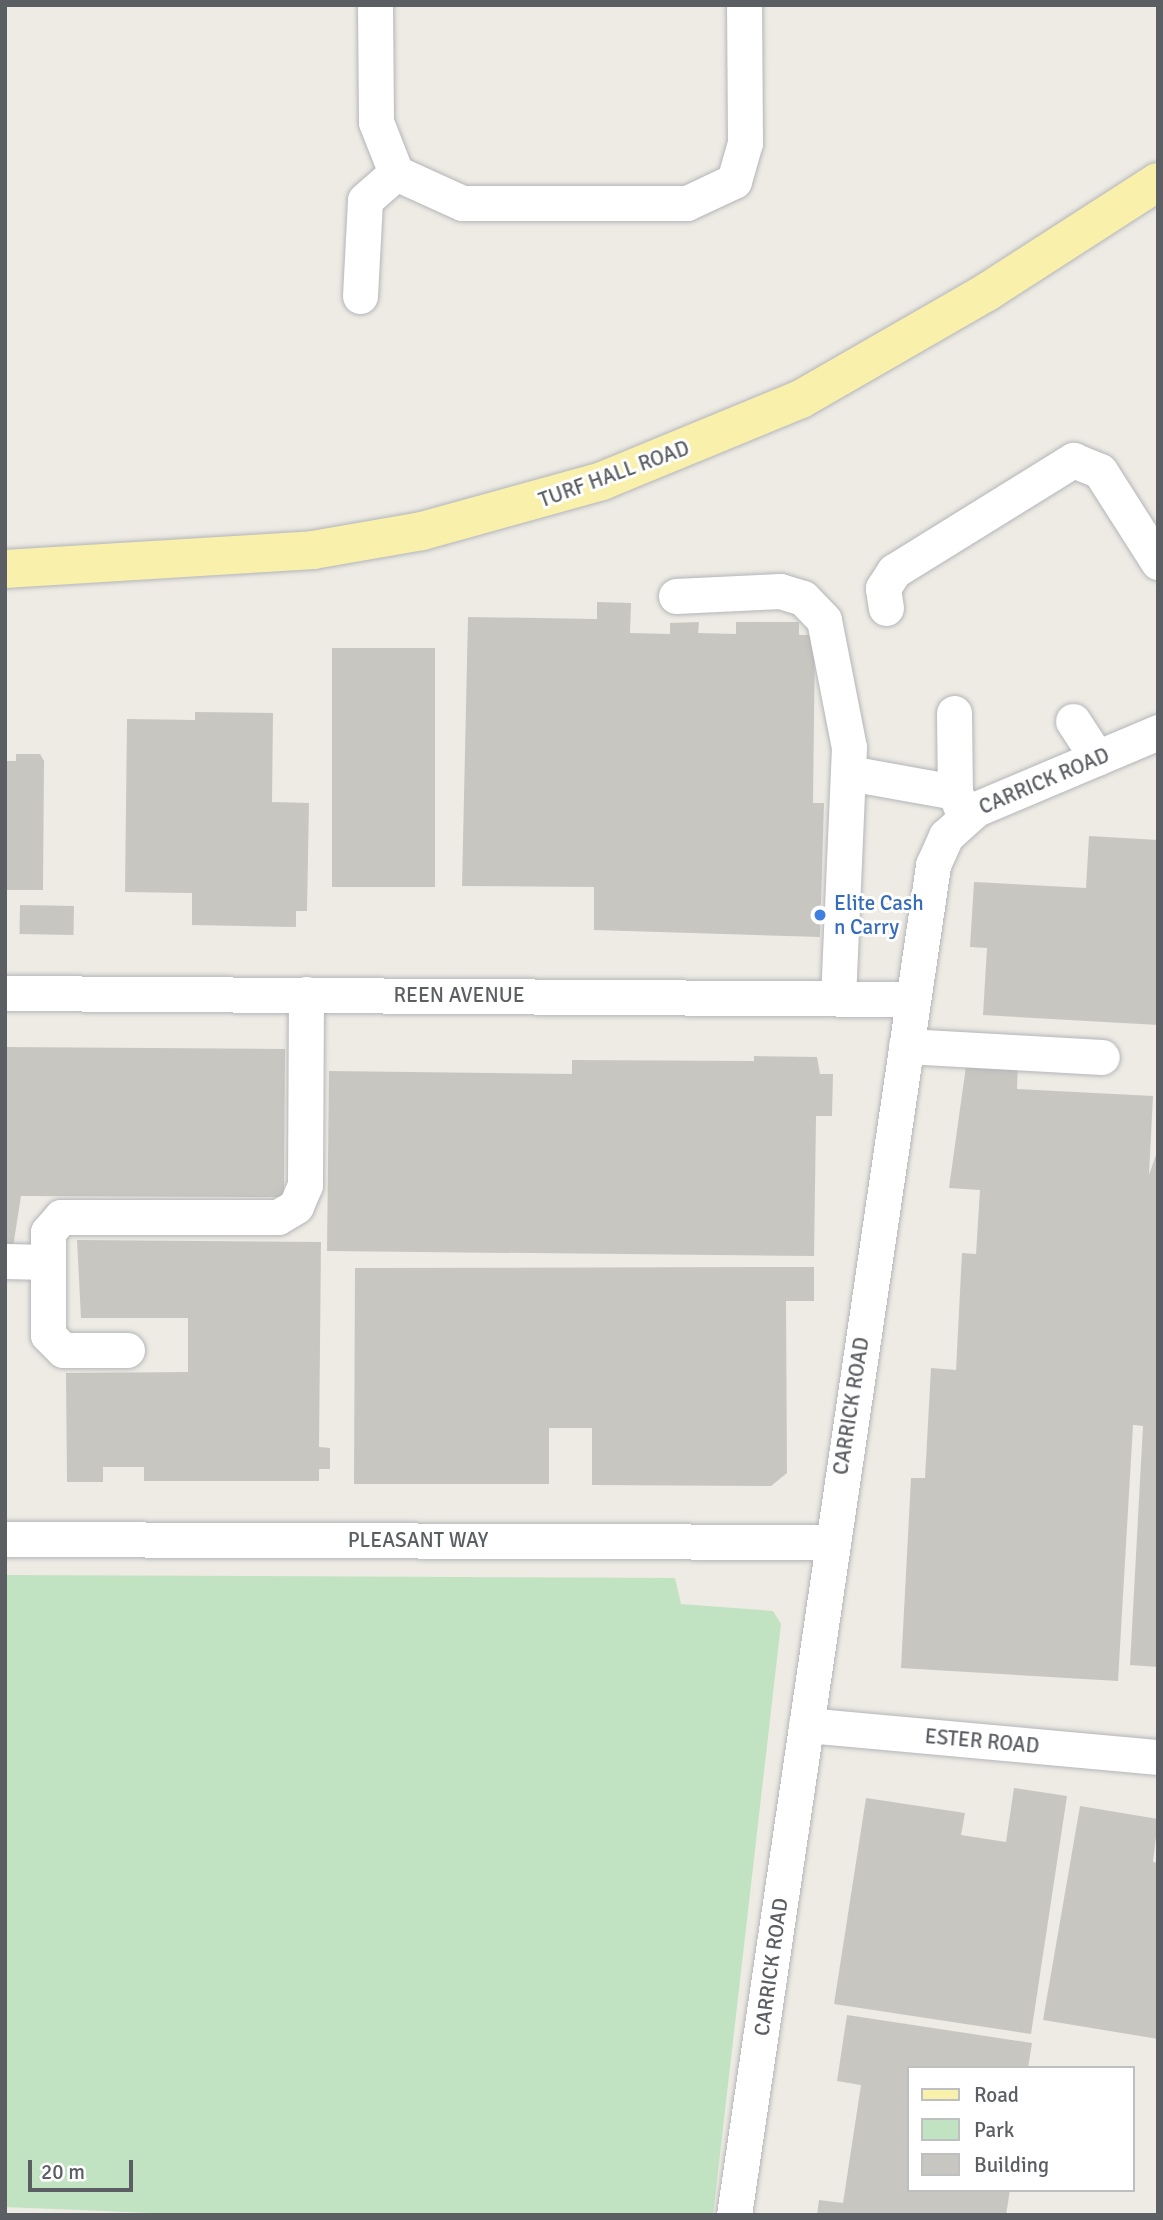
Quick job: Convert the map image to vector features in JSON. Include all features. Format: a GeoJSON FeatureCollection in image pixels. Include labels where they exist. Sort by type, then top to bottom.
{"type":"FeatureCollection","features":[{"type":"Feature","properties":{"kind":"main road","name":"TURF HALL ROAD"},"geometry":{"type":"LineString","coordinates":[[5,569],[313,550],[422,531],[601,481],[801,399],[976,298],[1158,182]]}},
{"type":"Feature","properties":{"kind":"street"},"geometry":{"type":"LineString","coordinates":[[375,5],[376,122],[396,173],[462,203],[687,203],[734,181],[744,143],[744,5]]}},
{"type":"Feature","properties":{"kind":"street"},"geometry":{"type":"LineString","coordinates":[[360,296],[365,200],[396,173]]}},
{"type":"Feature","properties":{"kind":"street"},"geometry":{"type":"LineString","coordinates":[[886,608],[883,588],[894,571],[1073,460],[1100,471],[1158,562]]}},
{"type":"Feature","properties":{"kind":"street"},"geometry":{"type":"LineString","coordinates":[[676,596],[780,591],[817,611],[834,649],[849,773],[838,998]]}},
{"type":"Feature","properties":{"kind":"street"},"geometry":{"type":"LineString","coordinates":[[849,773],[960,804],[954,713]]}},
{"type":"Feature","properties":{"kind":"street"},"geometry":{"type":"LineString","coordinates":[[1073,722],[1097,758]]}},
{"type":"Feature","properties":{"kind":"street","name":"CARRICK ROAD"},"geometry":{"type":"LineString","coordinates":[[734,2215],[831,1542],[933,865],[960,804],[1097,758],[1158,732]]}},
{"type":"Feature","properties":{"kind":"street","name":"REEN AVENUE"},"geometry":{"type":"LineString","coordinates":[[5,993],[913,999]]}},
{"type":"Feature","properties":{"kind":"street"},"geometry":{"type":"LineString","coordinates":[[127,1350],[63,1350],[48,1335],[48,1232],[61,1217],[278,1217],[296,1206],[305,1185],[306,994]]}},
{"type":"Feature","properties":{"kind":"street"},"geometry":{"type":"LineString","coordinates":[[906,1046],[1102,1057]]}},
{"type":"Feature","properties":{"kind":"street"},"geometry":{"type":"LineString","coordinates":[[5,1261],[48,1262]]}},
{"type":"Feature","properties":{"kind":"street","name":"PLEASANT WAY"},"geometry":{"type":"LineString","coordinates":[[5,1539],[831,1542]]}},
{"type":"Feature","properties":{"kind":"street","name":"ESTER ROAD"},"geometry":{"type":"LineString","coordinates":[[806,1725],[1158,1757]]}},
{"type":"Feature","properties":{"kind":"green space"},"geometry":{"type":"Polygon","coordinates":[[[5,1575],[675,1578],[681,1604],[773,1611],[781,1624],[713,2215],[201,2215],[5,2207],[5,1575]]]}},
{"type":"Feature","properties":{"kind":"building"},"geometry":{"type":"Polygon","coordinates":[[[597,602],[631,603],[630,633],[670,634],[670,623],[699,622],[698,633],[736,634],[736,622],[799,622],[799,635],[815,635],[813,803],[824,803],[820,937],[594,930],[594,887],[462,886],[468,617],[597,619],[597,602]]]}},
{"type":"Feature","properties":{"kind":"building"},"geometry":{"type":"Polygon","coordinates":[[[332,648],[435,648],[435,887],[332,887],[332,648]]]}},
{"type":"Feature","properties":{"kind":"building"},"geometry":{"type":"Polygon","coordinates":[[[195,712],[273,713],[272,802],[309,803],[307,911],[296,911],[296,927],[192,925],[192,893],[125,892],[127,719],[195,720],[195,712]]]}},
{"type":"Feature","properties":{"kind":"building"},"geometry":{"type":"Polygon","coordinates":[[[16,754],[40,754],[44,761],[43,890],[5,890],[5,761],[16,761],[16,754]]]}},
{"type":"Feature","properties":{"kind":"building"},"geometry":{"type":"Polygon","coordinates":[[[1089,836],[1158,840],[1158,1025],[983,1015],[987,948],[970,947],[974,882],[1086,888],[1089,836]]]}},
{"type":"Feature","properties":{"kind":"building"},"geometry":{"type":"Polygon","coordinates":[[[20,905],[74,906],[73,935],[19,934],[20,905]]]}},
{"type":"Feature","properties":{"kind":"building"},"geometry":{"type":"Polygon","coordinates":[[[5,1047],[285,1049],[284,1197],[21,1196],[13,1247],[5,1247],[5,1047]]]}},
{"type":"Feature","properties":{"kind":"building"},"geometry":{"type":"Polygon","coordinates":[[[754,1056],[817,1057],[820,1074],[833,1074],[832,1116],[816,1116],[814,1256],[327,1251],[329,1071],[572,1074],[572,1060],[754,1061],[754,1056]]]}},
{"type":"Feature","properties":{"kind":"building"},"geometry":{"type":"Polygon","coordinates":[[[967,1059],[1018,1062],[1017,1089],[1153,1096],[1149,1175],[1158,1149],[1158,1667],[1130,1665],[1143,1426],[1133,1425],[1118,1681],[901,1668],[911,1478],[925,1478],[931,1368],[956,1370],[962,1253],[976,1254],[980,1190],[949,1188],[967,1059]]]}},
{"type":"Feature","properties":{"kind":"building"},"geometry":{"type":"Polygon","coordinates":[[[77,1240],[321,1242],[319,1447],[330,1448],[330,1469],[319,1469],[319,1481],[144,1481],[144,1467],[103,1467],[103,1482],[67,1482],[66,1373],[188,1372],[188,1318],[81,1318],[77,1240]]]}},
{"type":"Feature","properties":{"kind":"building"},"geometry":{"type":"Polygon","coordinates":[[[814,1267],[814,1301],[786,1301],[787,1473],[771,1486],[592,1485],[592,1428],[549,1428],[549,1484],[354,1484],[355,1268],[814,1267]]]}},
{"type":"Feature","properties":{"kind":"building"},"geometry":{"type":"Polygon","coordinates":[[[1014,1788],[1067,1796],[1031,2034],[834,2004],[866,1798],[965,1813],[961,1835],[1006,1842],[1014,1788]]]}},
{"type":"Feature","properties":{"kind":"building"},"geometry":{"type":"Polygon","coordinates":[[[1080,1806],[1158,1819],[1153,1862],[1158,1863],[1158,2039],[1043,2020],[1080,1806]]]}},
{"type":"Feature","properties":{"kind":"building"},"geometry":{"type":"Polygon","coordinates":[[[847,2015],[1032,2043],[1028,2066],[908,2066],[908,2192],[1010,2192],[1006,2215],[817,2215],[819,2200],[843,2203],[861,2085],[837,2081],[847,2015]]]}},
{"type":"Feature","properties":{"kind":"place","name":"Elite Cash n Carry"},"geometry":{"type":"Point","coordinates":[820,915]}}]}
